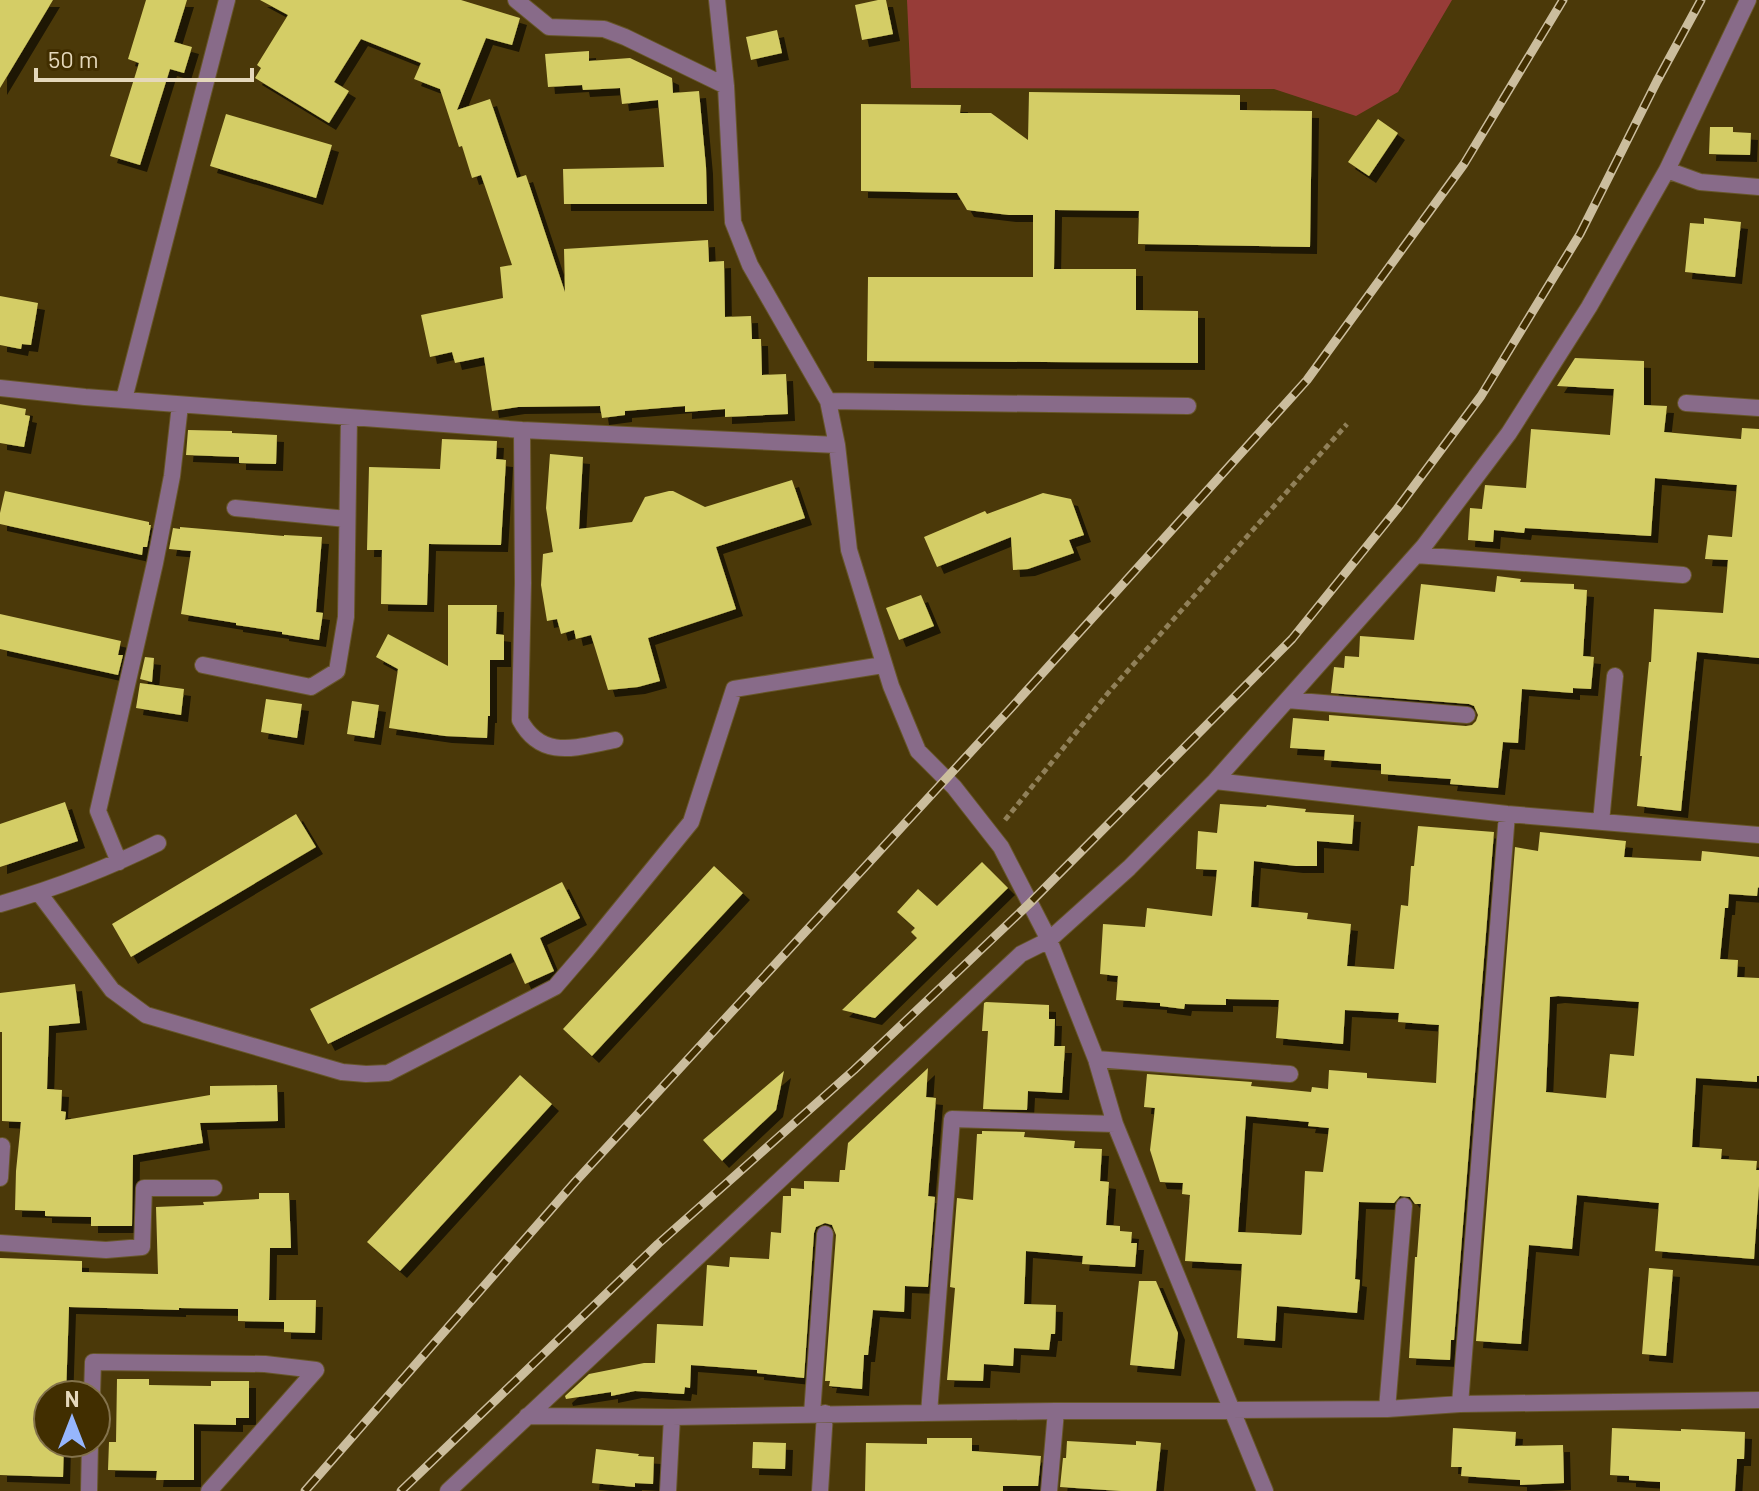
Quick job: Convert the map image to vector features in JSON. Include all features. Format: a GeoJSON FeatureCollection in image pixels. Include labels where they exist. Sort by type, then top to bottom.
{"type":"FeatureCollection","features":[{"type":"Feature","properties":{"kind":"street"},"geometry":{"type":"LineString","coordinates":[[124,399],[227,0]]}},
{"type":"Feature","properties":{"kind":"street"},"geometry":{"type":"LineString","coordinates":[[516,0],[549,27],[604,29],[726,86]]}},
{"type":"Feature","properties":{"kind":"street"},"geometry":{"type":"LineString","coordinates":[[717,0],[726,86],[733,222],[750,265],[828,401],[837,445],[849,550],[883,665],[918,751],[954,787],[1001,847],[1049,940],[1096,1059],[1115,1124],[1265,1491]]}},
{"type":"Feature","properties":{"kind":"street"},"geometry":{"type":"LineString","coordinates":[[448,1491],[1021,954],[1049,940],[1129,868],[1215,781],[1416,555],[1509,433],[1589,307],[1667,170],[1748,0]]}},
{"type":"Feature","properties":{"kind":"street"},"geometry":{"type":"LineString","coordinates":[[1667,170],[1700,182],[1759,187]]}},
{"type":"Feature","properties":{"kind":"street"},"geometry":{"type":"LineString","coordinates":[[0,388],[180,405],[522,430],[837,445]]}},
{"type":"Feature","properties":{"kind":"street"},"geometry":{"type":"LineString","coordinates":[[828,401],[1188,406]]}},
{"type":"Feature","properties":{"kind":"street"},"geometry":{"type":"LineString","coordinates":[[1686,403],[1759,408]]}},
{"type":"Feature","properties":{"kind":"street"},"geometry":{"type":"LineString","coordinates":[[119,862],[98,811],[155,563],[172,476],[180,405]]}},
{"type":"Feature","properties":{"kind":"street"},"geometry":{"type":"LineString","coordinates":[[203,665],[311,687],[337,671],[346,617],[349,417]]}},
{"type":"Feature","properties":{"kind":"street"},"geometry":{"type":"LineString","coordinates":[[522,430],[520,720],[538,742],[563,749],[615,740]]}},
{"type":"Feature","properties":{"kind":"street"},"geometry":{"type":"LineString","coordinates":[[235,508],[347,519]]}},
{"type":"Feature","properties":{"kind":"street"},"geometry":{"type":"LineString","coordinates":[[1416,555],[1683,575]]}},
{"type":"Feature","properties":{"kind":"street"},"geometry":{"type":"LineString","coordinates":[[39,893],[112,990],[146,1015],[342,1072],[388,1073],[555,987],[691,822],[734,689],[883,665]]}},
{"type":"Feature","properties":{"kind":"street"},"geometry":{"type":"LineString","coordinates":[[1601,822],[1615,676]]}},
{"type":"Feature","properties":{"kind":"street"},"geometry":{"type":"LineString","coordinates":[[1287,700],[1467,715]]}},
{"type":"Feature","properties":{"kind":"street"},"geometry":{"type":"LineString","coordinates":[[1215,781],[1507,814],[1759,835]]}},
{"type":"Feature","properties":{"kind":"street"},"geometry":{"type":"LineString","coordinates":[[1460,1404],[1507,814]]}},
{"type":"Feature","properties":{"kind":"street"},"geometry":{"type":"LineString","coordinates":[[0,904],[39,893],[119,862],[158,843]]}},
{"type":"Feature","properties":{"kind":"street"},"geometry":{"type":"LineString","coordinates":[[1096,1059],[1290,1074]]}},
{"type":"Feature","properties":{"kind":"street"},"geometry":{"type":"LineString","coordinates":[[929,1413],[952,1119],[1115,1124]]}},
{"type":"Feature","properties":{"kind":"street"},"geometry":{"type":"LineString","coordinates":[[0,1178],[2,1146]]}},
{"type":"Feature","properties":{"kind":"street"},"geometry":{"type":"LineString","coordinates":[[0,1243],[106,1250],[142,1247],[144,1188],[214,1188]]}},
{"type":"Feature","properties":{"kind":"street"},"geometry":{"type":"LineString","coordinates":[[1387,1409],[1404,1206]]}},
{"type":"Feature","properties":{"kind":"street"},"geometry":{"type":"LineString","coordinates":[[820,1491],[818,1414],[825,1234]]}},
{"type":"Feature","properties":{"kind":"street"},"geometry":{"type":"LineString","coordinates":[[92,1379],[93,1362],[265,1364],[316,1370],[209,1491]]}},
{"type":"Feature","properties":{"kind":"street"},"geometry":{"type":"LineString","coordinates":[[527,1416],[1387,1409],[1460,1404],[1759,1399]]}},
{"type":"Feature","properties":{"kind":"street"},"geometry":{"type":"LineString","coordinates":[[1049,1491],[1056,1411]]}},
{"type":"Feature","properties":{"kind":"street"},"geometry":{"type":"LineString","coordinates":[[668,1491],[672,1417]]}},
{"type":"Feature","properties":{"kind":"street"},"geometry":{"type":"LineString","coordinates":[[89,1491],[90,1459]]}},
{"type":"Feature","properties":{"kind":"path"},"geometry":{"type":"LineString","coordinates":[[992,837],[1108,693],[1347,424]]}},
{"type":"Feature","properties":{"kind":"shaded area"},"geometry":{"type":"Polygon","coordinates":[[[907,0],[1452,0],[1398,92],[1356,116],[1274,89],[911,88],[907,0]]]}},
{"type":"Feature","properties":{"kind":"building"},"geometry":{"type":"Polygon","coordinates":[[[0,0],[53,0],[0,88],[0,0]]]}},
{"type":"Feature","properties":{"kind":"building"},"geometry":{"type":"Polygon","coordinates":[[[146,0],[187,0],[174,42],[192,47],[184,73],[170,69],[140,165],[110,156],[139,63],[128,59],[146,0]]]}},
{"type":"Feature","properties":{"kind":"building"},"geometry":{"type":"Polygon","coordinates":[[[260,0],[461,0],[520,18],[512,45],[486,38],[457,110],[490,99],[517,178],[526,175],[565,292],[564,249],[708,240],[709,262],[724,261],[725,317],[751,316],[752,339],[761,339],[762,375],[786,374],[788,414],[725,417],[725,409],[685,412],[685,406],[625,411],[625,415],[602,418],[600,406],[518,407],[492,411],[484,357],[455,363],[452,352],[430,357],[421,315],[503,298],[500,267],[512,265],[481,175],[472,178],[440,89],[414,79],[421,63],[361,39],[334,82],[349,91],[329,123],[255,78],[261,68],[257,65],[288,15],[260,0]]]}},
{"type":"Feature","properties":{"kind":"building"},"geometry":{"type":"Polygon","coordinates":[[[886,0],[893,34],[862,40],[855,5],[886,0]]]}},
{"type":"Feature","properties":{"kind":"building"},"geometry":{"type":"Polygon","coordinates":[[[777,30],[782,53],[751,60],[746,37],[777,30]]]}},
{"type":"Feature","properties":{"kind":"building"},"geometry":{"type":"Polygon","coordinates":[[[589,51],[589,61],[630,58],[672,78],[673,93],[699,91],[707,204],[564,204],[563,169],[664,167],[658,100],[622,104],[620,88],[583,90],[582,85],[548,87],[545,54],[589,51]]]}},
{"type":"Feature","properties":{"kind":"building"},"geometry":{"type":"Polygon","coordinates":[[[1029,92],[1240,95],[1240,110],[1312,111],[1310,247],[1138,244],[1139,211],[1055,210],[1054,269],[1136,269],[1136,310],[1198,311],[1198,363],[867,361],[868,277],[1033,277],[1033,215],[967,210],[957,193],[861,191],[861,104],[961,105],[960,113],[991,113],[1028,140],[1029,92]]]}},
{"type":"Feature","properties":{"kind":"building"},"geometry":{"type":"Polygon","coordinates":[[[226,114],[332,145],[316,198],[210,166],[226,114]]]}},
{"type":"Feature","properties":{"kind":"building"},"geometry":{"type":"Polygon","coordinates":[[[1378,119],[1398,133],[1369,176],[1348,162],[1378,119]]]}},
{"type":"Feature","properties":{"kind":"building"},"geometry":{"type":"Polygon","coordinates":[[[1710,127],[1733,127],[1733,132],[1751,133],[1750,155],[1709,154],[1710,127]]]}},
{"type":"Feature","properties":{"kind":"building"},"geometry":{"type":"Polygon","coordinates":[[[1704,218],[1741,222],[1735,277],[1685,272],[1690,223],[1704,224],[1704,218]]]}},
{"type":"Feature","properties":{"kind":"building"},"geometry":{"type":"Polygon","coordinates":[[[0,296],[38,303],[31,345],[22,344],[21,349],[0,345],[0,296]]]}},
{"type":"Feature","properties":{"kind":"building"},"geometry":{"type":"Polygon","coordinates":[[[1575,358],[1644,361],[1644,405],[1667,406],[1664,432],[1741,439],[1742,428],[1759,429],[1759,658],[1697,652],[1681,811],[1637,806],[1654,609],[1723,613],[1728,560],[1705,559],[1708,535],[1732,537],[1737,485],[1655,478],[1651,536],[1525,528],[1524,533],[1494,530],[1493,542],[1468,540],[1470,508],[1482,509],[1485,485],[1526,488],[1531,429],[1610,435],[1614,389],[1557,386],[1575,358]]]}},
{"type":"Feature","properties":{"kind":"building"},"geometry":{"type":"Polygon","coordinates":[[[0,404],[26,409],[25,415],[30,416],[24,447],[0,443],[0,404]]]}},
{"type":"Feature","properties":{"kind":"building"},"geometry":{"type":"Polygon","coordinates":[[[188,430],[277,435],[276,464],[239,463],[239,457],[186,455],[188,430]]]}},
{"type":"Feature","properties":{"kind":"building"},"geometry":{"type":"Polygon","coordinates":[[[442,439],[497,441],[496,459],[506,460],[501,545],[429,544],[427,605],[381,604],[382,550],[367,550],[369,467],[440,469],[442,439]]]}},
{"type":"Feature","properties":{"kind":"building"},"geometry":{"type":"Polygon","coordinates":[[[550,454],[583,457],[579,529],[632,522],[645,497],[669,491],[705,507],[792,480],[805,518],[716,547],[736,609],[648,638],[660,681],[608,690],[591,635],[576,639],[574,630],[561,634],[557,619],[547,621],[541,585],[543,554],[553,552],[546,508],[550,454]]]}},
{"type":"Feature","properties":{"kind":"building"},"geometry":{"type":"Polygon","coordinates":[[[5,491],[149,522],[147,547],[143,547],[142,555],[0,524],[5,491]]]}},
{"type":"Feature","properties":{"kind":"building"},"geometry":{"type":"Polygon","coordinates":[[[1043,493],[1071,499],[1084,535],[1069,540],[1074,553],[1028,569],[1013,570],[1011,537],[937,567],[924,537],[985,511],[987,514],[1043,493]]]}},
{"type":"Feature","properties":{"kind":"building"},"geometry":{"type":"Polygon","coordinates":[[[173,528],[322,537],[316,612],[323,613],[319,640],[181,614],[191,551],[169,549],[173,528]]]}},
{"type":"Feature","properties":{"kind":"building"},"geometry":{"type":"Polygon","coordinates":[[[1497,576],[1521,579],[1520,582],[1574,584],[1574,589],[1587,590],[1583,656],[1594,657],[1591,689],[1573,688],[1573,693],[1522,689],[1518,743],[1503,742],[1498,788],[1450,784],[1451,779],[1381,774],[1381,764],[1324,760],[1325,750],[1290,748],[1293,718],[1329,721],[1329,715],[1472,725],[1478,715],[1474,706],[1469,704],[1331,693],[1334,667],[1344,668],[1345,656],[1359,657],[1360,636],[1414,640],[1421,584],[1495,592],[1497,576]]]}},
{"type":"Feature","properties":{"kind":"building"},"geometry":{"type":"Polygon","coordinates":[[[921,595],[934,626],[899,640],[886,608],[921,595]]]}},
{"type":"Feature","properties":{"kind":"building"},"geometry":{"type":"Polygon","coordinates":[[[448,605],[497,605],[496,634],[504,635],[504,660],[490,660],[487,738],[389,728],[398,669],[376,657],[388,634],[448,666],[448,605]]]}},
{"type":"Feature","properties":{"kind":"building"},"geometry":{"type":"Polygon","coordinates":[[[0,614],[121,641],[118,655],[123,655],[118,675],[0,649],[0,614]]]}},
{"type":"Feature","properties":{"kind":"building"},"geometry":{"type":"Polygon","coordinates":[[[145,657],[154,658],[152,682],[140,679],[145,657]]]}},
{"type":"Feature","properties":{"kind":"building"},"geometry":{"type":"Polygon","coordinates":[[[140,683],[184,689],[181,715],[136,708],[140,683]]]}},
{"type":"Feature","properties":{"kind":"building"},"geometry":{"type":"Polygon","coordinates":[[[266,699],[302,704],[297,738],[261,732],[266,699]]]}},
{"type":"Feature","properties":{"kind":"building"},"geometry":{"type":"Polygon","coordinates":[[[352,701],[379,705],[374,738],[347,734],[352,701]]]}},
{"type":"Feature","properties":{"kind":"building"},"geometry":{"type":"Polygon","coordinates":[[[65,802],[78,841],[0,867],[0,824],[65,802]]]}},
{"type":"Feature","properties":{"kind":"building"},"geometry":{"type":"Polygon","coordinates":[[[1220,804],[1267,805],[1306,809],[1305,812],[1354,815],[1352,844],[1317,841],[1317,866],[1254,861],[1251,907],[1308,913],[1307,919],[1351,924],[1347,966],[1394,969],[1401,905],[1408,906],[1418,826],[1494,832],[1450,1360],[1409,1358],[1421,1204],[1415,1204],[1410,1197],[1400,1196],[1394,1203],[1359,1202],[1355,1279],[1360,1280],[1357,1313],[1277,1306],[1275,1341],[1237,1338],[1242,1264],[1185,1261],[1190,1195],[1182,1194],[1183,1183],[1160,1182],[1150,1150],[1155,1108],[1144,1107],[1147,1074],[1252,1082],[1251,1086],[1311,1092],[1312,1087],[1328,1089],[1329,1070],[1367,1073],[1367,1078],[1436,1083],[1439,1025],[1398,1022],[1399,1013],[1345,1010],[1343,1044],[1276,1038],[1279,1000],[1226,999],[1226,1005],[1185,1004],[1184,1009],[1160,1006],[1160,1003],[1116,1000],[1118,976],[1100,974],[1103,924],[1145,927],[1147,908],[1212,916],[1217,870],[1196,869],[1198,831],[1217,833],[1220,804]],[[1246,1116],[1238,1232],[1301,1235],[1305,1171],[1323,1172],[1329,1128],[1308,1126],[1309,1122],[1246,1116]]]}},
{"type":"Feature","properties":{"kind":"building"},"geometry":{"type":"Polygon","coordinates":[[[296,814],[316,847],[131,957],[112,924],[296,814]]]}},
{"type":"Feature","properties":{"kind":"building"},"geometry":{"type":"Polygon","coordinates":[[[1540,832],[1626,841],[1624,857],[1701,861],[1702,851],[1759,857],[1757,896],[1729,894],[1720,959],[1738,960],[1737,977],[1759,978],[1759,1076],[1757,1082],[1696,1078],[1692,1147],[1722,1149],[1721,1159],[1757,1161],[1759,1186],[1754,1259],[1655,1251],[1659,1203],[1577,1195],[1572,1249],[1529,1245],[1521,1344],[1476,1341],[1515,847],[1538,851],[1540,832]],[[1550,997],[1546,1092],[1606,1098],[1610,1054],[1634,1056],[1639,1002],[1550,997]]]}},
{"type":"Feature","properties":{"kind":"building"},"geometry":{"type":"Polygon","coordinates":[[[982,862],[1008,888],[875,1018],[842,1010],[917,938],[911,932],[915,928],[897,912],[918,889],[937,906],[982,862]]]}},
{"type":"Feature","properties":{"kind":"building"},"geometry":{"type":"Polygon","coordinates":[[[714,866],[743,893],[592,1056],[563,1029],[714,866]]]}},
{"type":"Feature","properties":{"kind":"building"},"geometry":{"type":"Polygon","coordinates":[[[562,882],[580,918],[540,938],[554,971],[525,984],[511,953],[328,1044],[310,1009],[562,882]]]}},
{"type":"Feature","properties":{"kind":"building"},"geometry":{"type":"Polygon","coordinates":[[[75,984],[80,1023],[49,1026],[47,1089],[62,1090],[61,1111],[66,1112],[65,1120],[210,1095],[210,1086],[277,1085],[278,1121],[200,1123],[203,1143],[133,1155],[132,1226],[91,1226],[91,1217],[45,1216],[45,1211],[15,1210],[21,1122],[2,1121],[0,993],[75,984]]]}},
{"type":"Feature","properties":{"kind":"building"},"geometry":{"type":"Polygon","coordinates":[[[986,1002],[1049,1005],[1049,1019],[1055,1019],[1054,1046],[1065,1046],[1062,1093],[1028,1091],[1027,1110],[983,1109],[988,1031],[982,1031],[986,1002]]]}},
{"type":"Feature","properties":{"kind":"building"},"geometry":{"type":"Polygon","coordinates":[[[928,1068],[926,1097],[936,1098],[928,1196],[935,1197],[928,1287],[905,1286],[904,1312],[873,1310],[868,1355],[864,1355],[862,1389],[829,1386],[830,1381],[825,1381],[836,1235],[832,1225],[825,1223],[816,1227],[814,1233],[804,1378],[757,1373],[757,1370],[691,1365],[690,1388],[685,1387],[684,1394],[635,1391],[611,1396],[611,1392],[566,1399],[565,1396],[589,1374],[655,1363],[657,1324],[703,1326],[707,1265],[729,1267],[730,1257],[769,1259],[771,1232],[781,1233],[783,1196],[791,1196],[791,1188],[804,1189],[804,1181],[839,1182],[840,1170],[845,1170],[848,1143],[928,1068]]]}},
{"type":"Feature","properties":{"kind":"building"},"geometry":{"type":"Polygon","coordinates":[[[784,1071],[776,1110],[722,1161],[703,1140],[784,1071]]]}},
{"type":"Feature","properties":{"kind":"building"},"geometry":{"type":"Polygon","coordinates":[[[520,1075],[552,1104],[400,1271],[367,1242],[520,1075]]]}},
{"type":"Feature","properties":{"kind":"building"},"geometry":{"type":"Polygon","coordinates":[[[982,1131],[1025,1132],[1024,1137],[1075,1141],[1074,1148],[1102,1149],[1100,1181],[1109,1182],[1106,1225],[1120,1226],[1120,1231],[1132,1232],[1131,1243],[1137,1243],[1135,1267],[1082,1264],[1083,1256],[1026,1251],[1024,1304],[1056,1305],[1055,1334],[1051,1334],[1049,1350],[1014,1348],[1013,1366],[984,1364],[983,1381],[947,1380],[955,1288],[950,1287],[957,1198],[973,1200],[977,1134],[982,1134],[982,1131]]]}},
{"type":"Feature","properties":{"kind":"building"},"geometry":{"type":"Polygon","coordinates":[[[259,1193],[289,1193],[291,1248],[270,1248],[269,1300],[316,1300],[315,1333],[284,1332],[284,1322],[238,1321],[238,1309],[69,1307],[67,1379],[32,1379],[32,1459],[64,1459],[63,1477],[0,1475],[0,1258],[82,1261],[82,1272],[158,1274],[156,1207],[259,1199],[259,1193]]]}},
{"type":"Feature","properties":{"kind":"building"},"geometry":{"type":"Polygon","coordinates":[[[1649,1268],[1673,1270],[1666,1356],[1642,1354],[1649,1268]]]}},
{"type":"Feature","properties":{"kind":"building"},"geometry":{"type":"Polygon","coordinates":[[[1139,1281],[1156,1281],[1178,1333],[1174,1369],[1130,1365],[1139,1281]]]}},
{"type":"Feature","properties":{"kind":"building"},"geometry":{"type":"Polygon","coordinates":[[[117,1379],[149,1379],[149,1385],[211,1386],[211,1381],[249,1381],[249,1418],[236,1418],[236,1425],[194,1424],[194,1480],[156,1480],[157,1471],[108,1470],[108,1459],[112,1459],[112,1442],[116,1442],[117,1379]]]}},
{"type":"Feature","properties":{"kind":"building"},"geometry":{"type":"Polygon","coordinates":[[[1453,1428],[1516,1432],[1515,1446],[1563,1445],[1564,1483],[1520,1485],[1520,1480],[1461,1476],[1462,1467],[1451,1467],[1453,1428]]]}},
{"type":"Feature","properties":{"kind":"building"},"geometry":{"type":"Polygon","coordinates":[[[1612,1428],[1745,1432],[1744,1459],[1737,1459],[1735,1491],[1660,1491],[1660,1482],[1610,1475],[1612,1428]]]}},
{"type":"Feature","properties":{"kind":"building"},"geometry":{"type":"Polygon","coordinates":[[[927,1438],[972,1438],[972,1451],[1041,1456],[1038,1486],[1003,1486],[1003,1491],[865,1491],[866,1443],[927,1444],[927,1438]]]}},
{"type":"Feature","properties":{"kind":"building"},"geometry":{"type":"Polygon","coordinates":[[[1067,1441],[1136,1445],[1136,1441],[1161,1443],[1156,1491],[1060,1487],[1067,1441]]]}},
{"type":"Feature","properties":{"kind":"building"},"geometry":{"type":"Polygon","coordinates":[[[753,1442],[786,1443],[785,1469],[752,1468],[753,1442]]]}},
{"type":"Feature","properties":{"kind":"building"},"geometry":{"type":"Polygon","coordinates":[[[596,1449],[654,1457],[653,1484],[635,1483],[635,1487],[592,1483],[596,1449]]]}},
{"type":"Feature","properties":{"kind":"railway"},"geometry":{"type":"LineString","coordinates":[[305,1491],[575,1182],[1012,707],[1307,380],[1464,164],[1563,0]]}},
{"type":"Feature","properties":{"kind":"railway"},"geometry":{"type":"LineString","coordinates":[[401,1491],[658,1244],[854,1070],[1030,903],[1292,639],[1397,509],[1481,396],[1580,234],[1701,0]]}}]}
